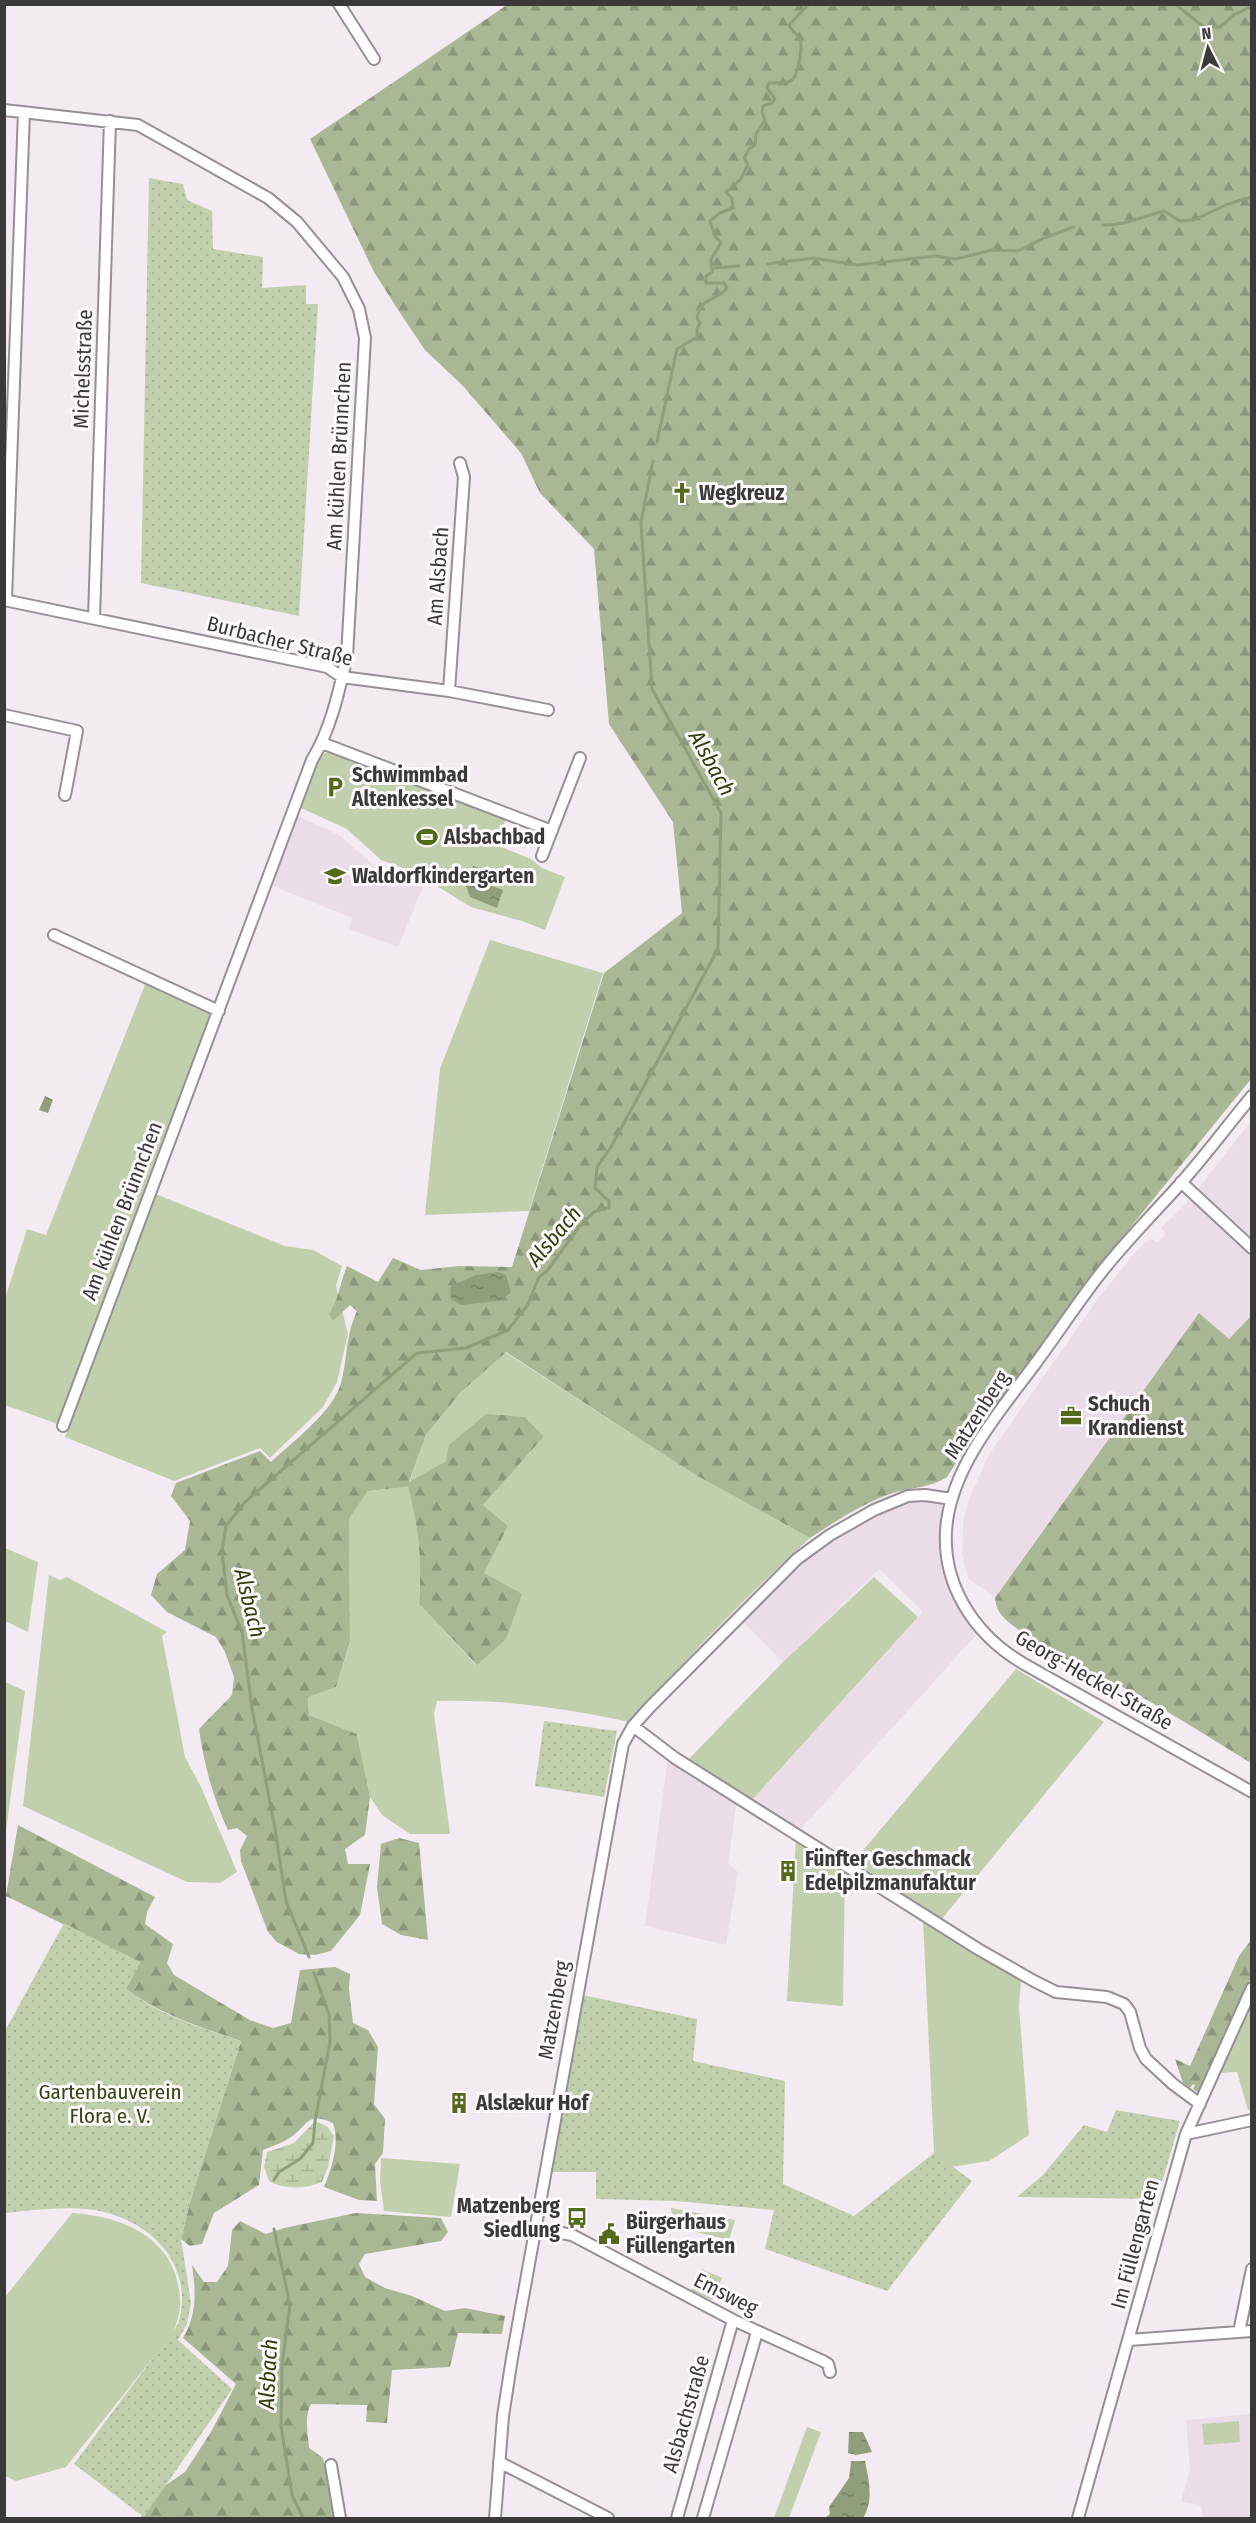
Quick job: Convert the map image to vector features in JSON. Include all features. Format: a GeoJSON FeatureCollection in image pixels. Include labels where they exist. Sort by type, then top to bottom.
{"type":"FeatureCollection","features":[{"type":"Feature","properties":{"kind":"street"},"geometry":{"type":"LineString","coordinates":[[339,4],[374,59]]}},
{"type":"Feature","properties":{"kind":"street","name":"Am kühlen Brünnchen"},"geometry":{"type":"LineString","coordinates":[[4,110],[138,125],[268,198],[286,210],[332,261],[359,309],[365,338],[347,656],[342,677],[322,743],[312,760],[63,1426]]}},
{"type":"Feature","properties":{"kind":"street"},"geometry":{"type":"LineString","coordinates":[[5,600],[24,112]]}},
{"type":"Feature","properties":{"kind":"street","name":"Michelsstraße"},"geometry":{"type":"LineString","coordinates":[[94,618],[110,121]]}},
{"type":"Feature","properties":{"kind":"street","name":"Am Alsbach"},"geometry":{"type":"LineString","coordinates":[[449,691],[464,477],[460,463]]}},
{"type":"Feature","properties":{"kind":"street","name":"Burbacher Straße"},"geometry":{"type":"LineString","coordinates":[[5,600],[327,667],[342,677],[449,691],[548,710]]}},
{"type":"Feature","properties":{"kind":"street"},"geometry":{"type":"LineString","coordinates":[[4,715],[77,731],[65,795]]}},
{"type":"Feature","properties":{"kind":"street"},"geometry":{"type":"LineString","coordinates":[[322,743],[552,831]]}},
{"type":"Feature","properties":{"kind":"street"},"geometry":{"type":"LineString","coordinates":[[542,856],[580,758]]}},
{"type":"Feature","properties":{"kind":"street"},"geometry":{"type":"LineString","coordinates":[[54,936],[219,1011]]}},
{"type":"Feature","properties":{"kind":"street","name":"Matzenberg"},"geometry":{"type":"LineString","coordinates":[[495,2518],[505,2404],[623,1744],[633,1726],[797,1559],[830,1535],[874,1510],[908,1496],[925,1495],[952,1499],[967,1463],[1003,1407],[1102,1271],[1181,1182],[1251,1096]]}},
{"type":"Feature","properties":{"kind":"street"},"geometry":{"type":"LineString","coordinates":[[1181,1182],[1251,1248]]}},
{"type":"Feature","properties":{"kind":"street","name":"Georg-Heckel-Straße"},"geometry":{"type":"LineString","coordinates":[[952,1499],[946,1533],[949,1567],[957,1592],[970,1616],[987,1637],[1006,1654],[1251,1792]]}},
{"type":"Feature","properties":{"kind":"street"},"geometry":{"type":"LineString","coordinates":[[633,1726],[675,1758],[1000,1962],[1056,1992],[1107,1997],[1124,2004],[1130,2012],[1140,2048],[1146,2059],[1173,2084],[1200,2104]]}},
{"type":"Feature","properties":{"kind":"street","name":"Im Füllengarten"},"geometry":{"type":"LineString","coordinates":[[1078,2518],[1186,2134],[1251,1988]]}},
{"type":"Feature","properties":{"kind":"street"},"geometry":{"type":"LineString","coordinates":[[1186,2134],[1251,2120]]}},
{"type":"Feature","properties":{"kind":"street","name":"Emsweg"},"geometry":{"type":"LineString","coordinates":[[535,2228],[572,2235],[733,2320],[823,2361],[828,2364],[830,2372]]}},
{"type":"Feature","properties":{"kind":"street"},"geometry":{"type":"LineString","coordinates":[[1239,2332],[1251,2269]]}},
{"type":"Feature","properties":{"kind":"street","name":"Alsbachstraße"},"geometry":{"type":"LineString","coordinates":[[677,2518],[733,2320]]}},
{"type":"Feature","properties":{"kind":"street"},"geometry":{"type":"LineString","coordinates":[[1129,2340],[1251,2331]]}},
{"type":"Feature","properties":{"kind":"street"},"geometry":{"type":"LineString","coordinates":[[703,2518],[757,2332]]}},
{"type":"Feature","properties":{"kind":"street"},"geometry":{"type":"LineString","coordinates":[[499,2462],[608,2518]]}},
{"type":"Feature","properties":{"kind":"street"},"geometry":{"type":"LineString","coordinates":[[330,2465],[340,2518]]}},
{"type":"Feature","properties":{"kind":"shaded area","name":"Waldorfkindergarten"},"geometry":{"type":"Polygon","coordinates":[[[294,814],[339,835],[377,868],[423,887],[398,947],[349,929],[352,918],[270,885],[294,814]]]}},
{"type":"Feature","properties":{"kind":"shaded area"},"geometry":{"type":"Polygon","coordinates":[[[1251,1121],[1251,1316],[1229,1339],[1199,1313],[995,1598],[968,1578],[962,1555],[963,1523],[968,1502],[988,1456],[1097,1300],[1133,1255],[1151,1238],[1157,1243],[1166,1234],[1161,1228],[1187,1203],[1251,1121]]]}},
{"type":"Feature","properties":{"kind":"shaded area"},"geometry":{"type":"Polygon","coordinates":[[[927,1502],[942,1505],[941,1541],[948,1586],[976,1635],[801,1829],[752,1800],[923,1612],[879,1569],[783,1662],[742,1621],[812,1553],[859,1523],[908,1503],[927,1502]]]}},
{"type":"Feature","properties":{"kind":"shaded area"},"geometry":{"type":"Polygon","coordinates":[[[668,1756],[737,1800],[728,1864],[738,1872],[726,1945],[645,1926],[668,1756]]]}},
{"type":"Feature","properties":{"kind":"shaded area"},"geometry":{"type":"Polygon","coordinates":[[[1251,2414],[1251,2518],[1203,2518],[1201,2505],[1181,2502],[1190,2470],[1186,2420],[1251,2414]]]}},
{"type":"Feature","properties":{"kind":"green space"},"geometry":{"type":"Polygon","coordinates":[[[507,5],[1251,5],[1251,1079],[1095,1271],[1008,1392],[987,1415],[947,1477],[941,1481],[893,1493],[871,1502],[810,1538],[692,1473],[506,1352],[460,1393],[426,1435],[409,1482],[446,1461],[449,1445],[486,1414],[525,1417],[544,1436],[483,1505],[508,1526],[484,1573],[522,1594],[506,1639],[477,1665],[419,1604],[419,1545],[408,1487],[368,1491],[349,1519],[350,1642],[336,1687],[308,1697],[309,1715],[357,1734],[370,1797],[365,1835],[345,1849],[348,1864],[370,1864],[360,1915],[331,1951],[315,1955],[299,1954],[277,1942],[268,1932],[241,1861],[240,1850],[247,1836],[237,1828],[228,1830],[206,1768],[199,1729],[232,1695],[234,1677],[225,1652],[216,1637],[167,1612],[151,1595],[157,1574],[185,1550],[190,1521],[171,1496],[176,1483],[260,1451],[271,1462],[311,1426],[330,1405],[341,1383],[350,1330],[357,1311],[350,1305],[333,1321],[329,1314],[347,1266],[378,1282],[393,1258],[421,1270],[459,1266],[512,1267],[604,973],[682,913],[673,822],[609,724],[594,549],[540,493],[521,453],[463,386],[425,350],[374,272],[310,139],[507,5]]]}},
{"type":"Feature","properties":{"kind":"green space"},"geometry":{"type":"Polygon","coordinates":[[[149,178],[183,184],[187,200],[212,211],[213,249],[263,257],[262,288],[306,285],[306,304],[318,304],[299,616],[141,583],[149,178]]]}},
{"type":"Feature","properties":{"kind":"green space","name":"Alsbachbad"},"geometry":{"type":"Polygon","coordinates":[[[330,751],[506,819],[496,845],[531,859],[542,868],[565,877],[545,930],[471,907],[414,872],[381,860],[347,829],[299,807],[313,767],[317,760],[330,751]]]}},
{"type":"Feature","properties":{"kind":"green space"},"geometry":{"type":"Polygon","coordinates":[[[490,940],[603,973],[529,1211],[425,1215],[440,1069],[490,940]]]}},
{"type":"Feature","properties":{"kind":"green space"},"geometry":{"type":"Polygon","coordinates":[[[146,982],[212,1014],[58,1424],[5,1405],[4,1302],[27,1229],[46,1235],[146,982]]]}},
{"type":"Feature","properties":{"kind":"green space"},"geometry":{"type":"Polygon","coordinates":[[[153,1193],[285,1246],[313,1250],[342,1266],[336,1286],[348,1334],[337,1382],[323,1407],[270,1458],[260,1448],[174,1481],[65,1437],[153,1193]]]}},
{"type":"Feature","properties":{"kind":"green space"},"geometry":{"type":"Polygon","coordinates":[[[1199,1313],[1229,1339],[1251,1316],[1251,1763],[1140,1696],[1041,1645],[1005,1619],[998,1610],[995,1598],[1199,1313]]]}},
{"type":"Feature","properties":{"kind":"green space"},"geometry":{"type":"Polygon","coordinates":[[[505,1352],[692,1473],[810,1538],[717,1628],[629,1722],[534,1706],[486,1701],[437,1701],[434,1714],[450,1834],[410,1834],[382,1815],[370,1797],[357,1734],[309,1715],[308,1696],[336,1687],[350,1643],[349,1519],[368,1491],[408,1487],[419,1545],[419,1604],[476,1665],[483,1573],[508,1526],[483,1505],[543,1435],[525,1417],[504,1417],[446,1461],[409,1483],[426,1435],[460,1393],[505,1352]]]}},
{"type":"Feature","properties":{"kind":"green space"},"geometry":{"type":"Polygon","coordinates":[[[5,1548],[38,1562],[28,1632],[5,1621],[5,1548]]]}},
{"type":"Feature","properties":{"kind":"green space"},"geometry":{"type":"Polygon","coordinates":[[[49,1575],[60,1580],[67,1577],[167,1632],[162,1636],[185,1757],[202,1789],[237,1872],[220,1883],[187,1882],[23,1806],[49,1575]]]}},
{"type":"Feature","properties":{"kind":"green space"},"geometry":{"type":"Polygon","coordinates":[[[874,1577],[918,1617],[752,1800],[687,1761],[783,1662],[874,1577]]]}},
{"type":"Feature","properties":{"kind":"green space"},"geometry":{"type":"Polygon","coordinates":[[[1016,1669],[1104,1722],[941,1920],[854,1861],[1016,1669]]]}},
{"type":"Feature","properties":{"kind":"green space"},"geometry":{"type":"Polygon","coordinates":[[[5,1682],[25,1691],[5,1838],[5,1682]]]}},
{"type":"Feature","properties":{"kind":"green space"},"geometry":{"type":"Polygon","coordinates":[[[544,1721],[617,1731],[604,1797],[535,1786],[544,1721]]]}},
{"type":"Feature","properties":{"kind":"green space"},"geometry":{"type":"Polygon","coordinates":[[[18,1825],[155,1897],[147,1912],[145,1924],[173,1944],[167,1963],[174,1975],[250,2020],[273,2028],[291,2023],[300,1970],[335,1967],[350,1974],[349,1989],[353,2023],[368,2030],[378,2047],[374,2104],[385,2119],[383,2153],[375,2164],[377,2201],[359,2200],[324,2187],[334,2155],[335,2131],[333,2123],[312,2119],[288,2139],[263,2150],[259,2185],[214,2213],[202,2244],[190,2246],[181,2239],[190,2202],[241,2041],[181,2020],[139,1998],[126,1989],[140,1962],[6,1896],[18,1825]]]}},
{"type":"Feature","properties":{"kind":"green space"},"geometry":{"type":"Polygon","coordinates":[[[796,1837],[845,1867],[843,2006],[787,2001],[796,1837]]]}},
{"type":"Feature","properties":{"kind":"green space"},"geometry":{"type":"Polygon","coordinates":[[[399,1838],[419,1843],[428,1940],[401,1935],[382,1924],[377,1887],[381,1844],[399,1838]]]}},
{"type":"Feature","properties":{"kind":"green space"},"geometry":{"type":"Polygon","coordinates":[[[923,1919],[1021,1979],[1019,2007],[1029,2135],[989,2161],[952,2167],[934,2153],[923,1919]]]}},
{"type":"Feature","properties":{"kind":"green space","name":"Gartenbauverein Flora e. V."},"geometry":{"type":"Polygon","coordinates":[[[64,1923],[140,1962],[126,1989],[139,1998],[181,2020],[241,2041],[190,2202],[181,2239],[191,2303],[187,2324],[178,2340],[232,2389],[144,2517],[74,2464],[178,2324],[182,2302],[180,2281],[173,2262],[162,2246],[147,2232],[109,2213],[66,2208],[5,2213],[5,2031],[64,1923]]]}},
{"type":"Feature","properties":{"kind":"green space"},"geometry":{"type":"Polygon","coordinates":[[[1251,1940],[1251,1977],[1200,2094],[1193,2089],[1195,2085],[1193,2084],[1190,2088],[1183,2083],[1175,2059],[1190,2066],[1239,1956],[1251,1940]]]}},
{"type":"Feature","properties":{"kind":"green space"},"geometry":{"type":"Polygon","coordinates":[[[582,1995],[697,2019],[693,2061],[785,2081],[783,2184],[854,2216],[934,2153],[972,2181],[887,2291],[765,2249],[774,2210],[675,2201],[596,2199],[596,2172],[551,2172],[582,1995]]]}},
{"type":"Feature","properties":{"kind":"green space"},"geometry":{"type":"Polygon","coordinates":[[[1251,2002],[1251,2109],[1248,2110],[1237,2072],[1219,2073],[1251,2002]]]}},
{"type":"Feature","properties":{"kind":"green space"},"geometry":{"type":"Polygon","coordinates":[[[1116,2110],[1180,2121],[1157,2199],[1017,2197],[1043,2175],[1084,2125],[1107,2132],[1116,2110]]]}},
{"type":"Feature","properties":{"kind":"green space"},"geometry":{"type":"Polygon","coordinates":[[[315,2121],[327,2126],[334,2136],[328,2167],[322,2182],[295,2188],[269,2181],[264,2167],[267,2152],[294,2143],[315,2121]]]}},
{"type":"Feature","properties":{"kind":"green space"},"geometry":{"type":"Polygon","coordinates":[[[381,2158],[460,2164],[451,2217],[384,2211],[380,2182],[381,2158]]]}},
{"type":"Feature","properties":{"kind":"green space"},"geometry":{"type":"Polygon","coordinates":[[[671,2208],[735,2220],[729,2240],[675,2227],[671,2208]]]}},
{"type":"Feature","properties":{"kind":"green space"},"geometry":{"type":"Polygon","coordinates":[[[72,2213],[125,2224],[141,2232],[155,2243],[166,2256],[174,2271],[180,2296],[179,2313],[171,2335],[66,2467],[16,2481],[5,2476],[5,2297],[72,2213]]]}},
{"type":"Feature","properties":{"kind":"green space"},"geometry":{"type":"Polygon","coordinates":[[[356,2213],[441,2218],[448,2232],[441,2241],[365,2254],[359,2264],[365,2277],[385,2288],[412,2296],[445,2311],[465,2308],[505,2316],[502,2334],[458,2333],[450,2367],[392,2370],[387,2423],[366,2422],[367,2405],[311,2404],[307,2420],[309,2448],[323,2458],[336,2518],[141,2518],[147,2498],[185,2472],[211,2432],[236,2384],[183,2338],[193,2312],[192,2265],[204,2282],[217,2282],[228,2266],[232,2230],[240,2221],[266,2234],[356,2213]]]}},
{"type":"Feature","properties":{"kind":"green space"},"geometry":{"type":"Polygon","coordinates":[[[701,2269],[722,2278],[712,2300],[691,2291],[701,2269]]]}},
{"type":"Feature","properties":{"kind":"green space"},"geometry":{"type":"Polygon","coordinates":[[[1239,2421],[1240,2442],[1204,2445],[1202,2424],[1239,2421]]]}},
{"type":"Feature","properties":{"kind":"green space"},"geometry":{"type":"Polygon","coordinates":[[[807,2427],[821,2432],[789,2518],[774,2518],[807,2427]]]}},
{"type":"Feature","properties":{"kind":"water"},"geometry":{"type":"Polygon","coordinates":[[[473,866],[479,868],[476,877],[479,881],[503,890],[497,908],[470,897],[466,886],[473,866]]]}},
{"type":"Feature","properties":{"kind":"water"},"geometry":{"type":"Polygon","coordinates":[[[45,1096],[53,1100],[48,1113],[39,1110],[45,1096]]]}},
{"type":"Feature","properties":{"kind":"water"},"geometry":{"type":"Polygon","coordinates":[[[498,1272],[506,1275],[511,1293],[497,1301],[461,1305],[450,1298],[451,1286],[476,1275],[498,1272]]]}},
{"type":"Feature","properties":{"kind":"water"},"geometry":{"type":"Polygon","coordinates":[[[849,2432],[863,2432],[872,2452],[856,2455],[848,2453],[849,2432]]]}},
{"type":"Feature","properties":{"kind":"water"},"geometry":{"type":"Polygon","coordinates":[[[851,2461],[865,2461],[870,2497],[863,2518],[825,2518],[830,2514],[829,2507],[849,2478],[851,2461]]]}},
{"type":"Feature","properties":{"kind":"waterway","name":"Alsbach"},"geometry":{"type":"LineString","coordinates":[[657,442],[677,349],[697,337],[700,323],[697,318],[702,306],[727,288],[724,283],[706,283],[706,276],[712,272],[711,259],[721,243],[715,236],[710,221],[720,213],[733,208],[732,198],[726,192],[740,180],[748,165],[744,158],[749,149],[755,145],[756,134],[765,120],[762,112],[763,106],[772,103],[775,99],[767,88],[769,83],[787,82],[794,77],[801,43],[789,25],[809,4]]}},
{"type":"Feature","properties":{"kind":"waterway"},"geometry":{"type":"LineString","coordinates":[[1175,4],[1204,27],[1220,27],[1234,15],[1252,6]]}},
{"type":"Feature","properties":{"kind":"waterway"},"geometry":{"type":"LineString","coordinates":[[1103,225],[1126,222],[1164,211],[1180,221],[1194,220],[1228,204],[1252,197]]}},
{"type":"Feature","properties":{"kind":"waterway"},"geometry":{"type":"LineString","coordinates":[[768,264],[813,258],[858,265],[935,256],[956,259],[992,250],[1018,251],[1074,227]]}},
{"type":"Feature","properties":{"kind":"waterway"},"geometry":{"type":"LineString","coordinates":[[712,268],[739,266]]}},
{"type":"Feature","properties":{"kind":"waterway","name":"Alsbach"},"geometry":{"type":"LineString","coordinates":[[309,1957],[286,1901],[252,1708],[242,1632],[227,1595],[222,1551],[226,1526],[244,1503],[417,1353],[466,1348],[508,1330],[527,1306],[539,1277],[547,1271],[579,1227],[594,1212],[609,1207],[609,1201],[595,1188],[597,1167],[611,1147],[718,949],[721,813],[652,689],[641,522],[653,461]]}},
{"type":"Feature","properties":{"kind":"waterway","name":"Alsbach"},"geometry":{"type":"LineString","coordinates":[[274,2180],[279,2172],[300,2159],[313,2143],[330,2042],[329,2014],[314,1973]]}},
{"type":"Feature","properties":{"kind":"waterway","name":"Alsbach"},"geometry":{"type":"LineString","coordinates":[[274,2229],[290,2305],[282,2364],[281,2426],[292,2495],[303,2518]]}},
{"type":"Feature","properties":{"kind":"place","name":"Wegkreuz"},"geometry":{"type":"Point","coordinates":[682,493]}},
{"type":"Feature","properties":{"kind":"place","name":"Schwimmbad Altenkessel"},"geometry":{"type":"Point","coordinates":[335,787]}},
{"type":"Feature","properties":{"kind":"place","name":"Alsbachbad"},"geometry":{"type":"Point","coordinates":[427,837]}},
{"type":"Feature","properties":{"kind":"place","name":"Waldorfkindergarten"},"geometry":{"type":"Point","coordinates":[335,876]}},
{"type":"Feature","properties":{"kind":"place","name":"Schuch Krandienst"},"geometry":{"type":"Point","coordinates":[1071,1416]}},
{"type":"Feature","properties":{"kind":"place","name":"Fünfter Geschmack Edelpilzmanufaktur"},"geometry":{"type":"Point","coordinates":[788,1871]}},
{"type":"Feature","properties":{"kind":"place","name":"Alslækur Hof"},"geometry":{"type":"Point","coordinates":[459,2103]}},
{"type":"Feature","properties":{"kind":"place","name":"Matzenberg Siedlung"},"geometry":{"type":"Point","coordinates":[577,2218]}},
{"type":"Feature","properties":{"kind":"place","name":"Bürgerhaus Füllengarten"},"geometry":{"type":"Point","coordinates":[609,2234]}}]}
